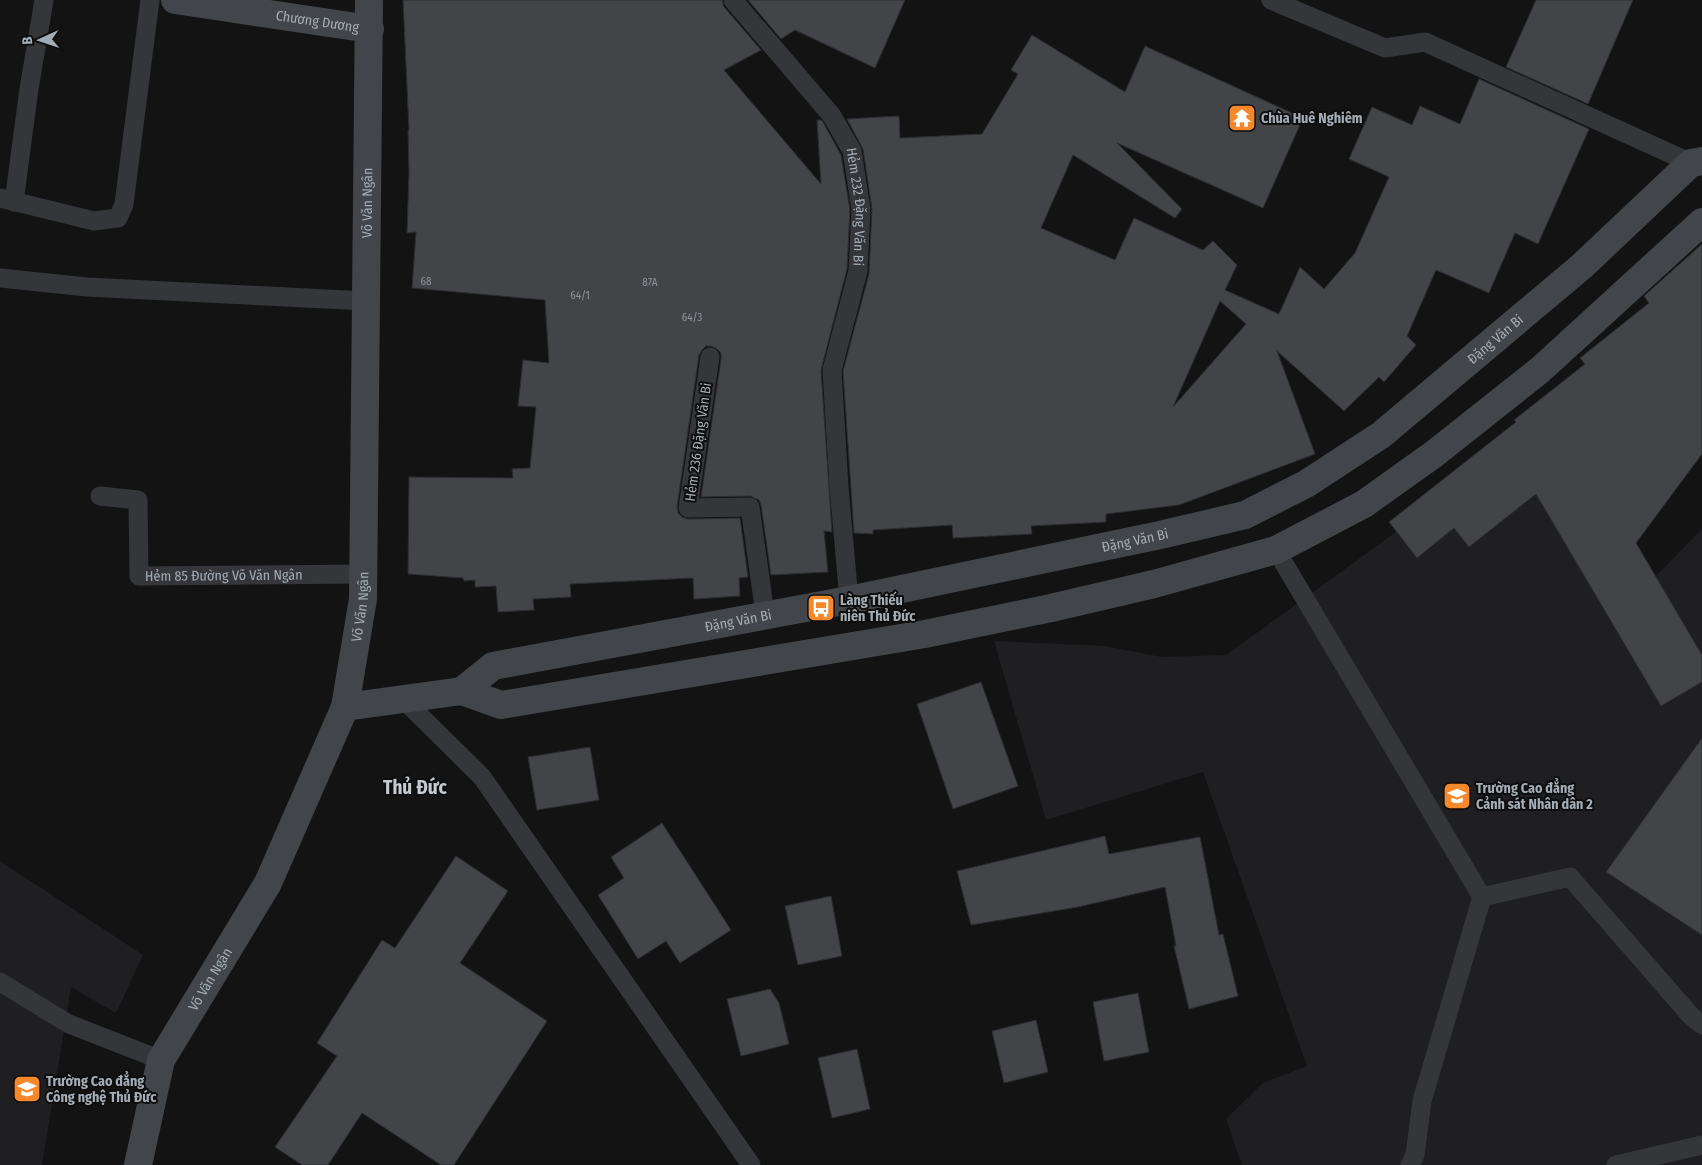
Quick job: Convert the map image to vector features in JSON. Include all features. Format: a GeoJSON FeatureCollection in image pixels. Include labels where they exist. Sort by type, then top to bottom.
{"type":"FeatureCollection","features":[{"type":"Feature","properties":{"kind":"main road","name":"Chương Dương"},"geometry":{"type":"LineString","coordinates":[[175,0],[370,29]]}},
{"type":"Feature","properties":{"kind":"main road","name":"Võ Văn Ngân"},"geometry":{"type":"LineString","coordinates":[[138,1165],[161,1060],[268,883],[345,706],[363,599],[369,0]]}},
{"type":"Feature","properties":{"kind":"main road","name":"Đặng Văn Bi"},"geometry":{"type":"LineString","coordinates":[[462,691],[493,666],[765,614],[849,600],[1160,535],[1245,515],[1306,484],[1381,435],[1456,374],[1582,266],[1697,162]]}},
{"type":"Feature","properties":{"kind":"main road"},"geometry":{"type":"LineString","coordinates":[[345,706],[462,691],[501,705],[925,634],[1154,584],[1276,550],[1364,504],[1434,454],[1540,370],[1702,222]]}},
{"type":"Feature","properties":{"kind":"lane"},"geometry":{"type":"LineString","coordinates":[[44,0],[7,200],[94,222],[118,218],[124,204],[150,0]]}},
{"type":"Feature","properties":{"kind":"lane","name":"Hẻm 232 Đặng Văn Bi"},"geometry":{"type":"LineString","coordinates":[[733,0],[832,116],[852,152],[861,209],[858,271],[832,370],[839,487],[849,600]]}},
{"type":"Feature","properties":{"kind":"lane"},"geometry":{"type":"LineString","coordinates":[[1271,0],[1385,48],[1425,42],[1697,162]]}},
{"type":"Feature","properties":{"kind":"lane"},"geometry":{"type":"LineString","coordinates":[[0,278],[87,288],[366,301]]}},
{"type":"Feature","properties":{"kind":"lane","name":"Hẻm 236 Đặng Văn Bi"},"geometry":{"type":"LineString","coordinates":[[710,357],[688,508],[750,507],[765,614]]}},
{"type":"Feature","properties":{"kind":"lane","name":"Hẻm 85 Đường Võ Văn Ngân"},"geometry":{"type":"LineString","coordinates":[[100,496],[138,500],[139,576],[363,574]]}},
{"type":"Feature","properties":{"kind":"lane"},"geometry":{"type":"LineString","coordinates":[[1276,550],[1482,897],[1422,1101],[1415,1155],[1410,1165]]}},
{"type":"Feature","properties":{"kind":"lane"},"geometry":{"type":"LineString","coordinates":[[403,699],[482,777],[751,1165]]}},
{"type":"Feature","properties":{"kind":"lane"},"geometry":{"type":"LineString","coordinates":[[1482,897],[1570,877],[1691,1016],[1702,1025]]}},
{"type":"Feature","properties":{"kind":"lane"},"geometry":{"type":"LineString","coordinates":[[0,982],[70,1024],[161,1060]]}},
{"type":"Feature","properties":{"kind":"lane"},"geometry":{"type":"LineString","coordinates":[[1616,1165],[1702,1144]]}},
{"type":"Feature","properties":{"kind":"shaded area","name":"Trường Cao đẳng Cảnh sát Nhân dân 2"},"geometry":{"type":"Polygon","coordinates":[[[1497,459],[1655,577],[1702,529],[1702,1165],[1242,1165],[1226,1119],[1263,1083],[1307,1066],[1203,772],[1046,820],[994,641],[1105,646],[1162,657],[1226,655],[1497,459]]]}},
{"type":"Feature","properties":{"kind":"shaded area","name":"Trường Cao đẳng Công nghệ Thủ Đức"},"geometry":{"type":"Polygon","coordinates":[[[0,861],[143,955],[116,1013],[71,987],[42,1165],[0,1165],[0,861]]]}},
{"type":"Feature","properties":{"kind":"building"},"geometry":{"type":"Polygon","coordinates":[[[403,0],[722,0],[724,7],[761,50],[724,70],[821,184],[817,120],[823,122],[841,155],[850,210],[847,269],[821,370],[832,532],[824,531],[828,572],[771,575],[759,500],[750,496],[701,497],[721,359],[721,353],[717,349],[706,346],[699,355],[677,507],[678,513],[688,519],[740,518],[748,577],[739,578],[740,596],[694,599],[693,578],[570,584],[571,597],[533,599],[534,610],[498,612],[496,586],[475,587],[475,580],[464,581],[463,578],[408,574],[409,477],[513,478],[512,469],[530,468],[536,407],[518,406],[523,360],[549,363],[545,300],[412,288],[416,232],[407,233],[409,130],[403,0]]]}},
{"type":"Feature","properties":{"kind":"building"},"geometry":{"type":"Polygon","coordinates":[[[748,0],[905,0],[875,68],[795,30],[781,39],[748,0]]]}},
{"type":"Feature","properties":{"kind":"building"},"geometry":{"type":"Polygon","coordinates":[[[1536,0],[1633,0],[1588,104],[1506,67],[1536,0]]]}},
{"type":"Feature","properties":{"kind":"building"},"geometry":{"type":"Polygon","coordinates":[[[1032,35],[1125,92],[1145,46],[1303,118],[1263,208],[1117,143],[1182,209],[1175,218],[1073,155],[1041,228],[1115,260],[1134,218],[1203,250],[1213,241],[1237,265],[1225,290],[1279,314],[1300,267],[1324,289],[1355,253],[1389,177],[1349,159],[1372,107],[1412,125],[1420,106],[1460,124],[1479,79],[1589,129],[1538,244],[1515,233],[1489,293],[1436,270],[1407,336],[1416,345],[1384,382],[1379,377],[1344,411],[1277,351],[1315,454],[1179,505],[1106,514],[1106,522],[1031,526],[1032,534],[953,538],[952,525],[873,530],[873,534],[854,533],[843,371],[869,274],[872,209],[863,149],[847,119],[899,116],[900,138],[982,134],[1018,74],[1011,70],[1032,35]],[[1220,301],[1173,407],[1246,324],[1220,301]]]}},
{"type":"Feature","properties":{"kind":"building"},"geometry":{"type":"Polygon","coordinates":[[[1702,244],[1702,454],[1636,543],[1702,655],[1702,682],[1661,706],[1536,494],[1469,547],[1454,528],[1417,558],[1389,522],[1516,422],[1514,420],[1585,364],[1580,358],[1649,303],[1644,296],[1702,244]]]}},
{"type":"Feature","properties":{"kind":"building"},"geometry":{"type":"Polygon","coordinates":[[[981,682],[1018,786],[953,809],[917,704],[981,682]]]}},
{"type":"Feature","properties":{"kind":"building"},"geometry":{"type":"Polygon","coordinates":[[[1702,738],[1702,935],[1606,872],[1702,738]]]}},
{"type":"Feature","properties":{"kind":"building"},"geometry":{"type":"Polygon","coordinates":[[[590,747],[599,800],[537,810],[528,757],[590,747]]]}},
{"type":"Feature","properties":{"kind":"building"},"geometry":{"type":"Polygon","coordinates":[[[662,823],[731,930],[680,963],[666,941],[638,959],[598,895],[624,878],[611,857],[662,823]]]}},
{"type":"Feature","properties":{"kind":"building"},"geometry":{"type":"Polygon","coordinates":[[[1105,836],[1109,854],[1200,837],[1219,935],[1223,934],[1238,996],[1189,1009],[1174,946],[1176,946],[1165,887],[1078,907],[971,925],[957,871],[1105,836]]]}},
{"type":"Feature","properties":{"kind":"building"},"geometry":{"type":"Polygon","coordinates":[[[456,856],[508,891],[460,963],[547,1021],[454,1165],[441,1165],[362,1113],[328,1165],[302,1165],[275,1147],[337,1056],[317,1043],[382,940],[395,948],[456,856]]]}},
{"type":"Feature","properties":{"kind":"building"},"geometry":{"type":"Polygon","coordinates":[[[831,896],[842,956],[798,965],[785,906],[831,896]]]}},
{"type":"Feature","properties":{"kind":"building"},"geometry":{"type":"Polygon","coordinates":[[[770,989],[779,1003],[789,1044],[741,1056],[727,999],[770,989]]]}},
{"type":"Feature","properties":{"kind":"building"},"geometry":{"type":"Polygon","coordinates":[[[1138,993],[1149,1052],[1104,1061],[1093,1002],[1138,993]]]}},
{"type":"Feature","properties":{"kind":"building"},"geometry":{"type":"Polygon","coordinates":[[[1036,1020],[1048,1072],[1004,1083],[992,1031],[1036,1020]]]}},
{"type":"Feature","properties":{"kind":"building"},"geometry":{"type":"Polygon","coordinates":[[[857,1049],[870,1109],[832,1118],[818,1058],[857,1049]]]}},
{"type":"Feature","properties":{"kind":"place","name":"Chùa Huê Nghiêm"},"geometry":{"type":"Point","coordinates":[1242,118]}},
{"type":"Feature","properties":{"kind":"place","name":"Làng Thiếu niên Thủ Đức"},"geometry":{"type":"Point","coordinates":[821,608]}},
{"type":"Feature","properties":{"kind":"place","name":"Trường Cao đẳng Cảnh sát Nhân dân 2"},"geometry":{"type":"Point","coordinates":[1457,796]}},
{"type":"Feature","properties":{"kind":"place","name":"Trường Cao đẳng Công nghệ Thủ Đức"},"geometry":{"type":"Point","coordinates":[27,1089]}},
{"type":"Feature","properties":{"kind":"district","name":"Thủ Đức"},"geometry":{"type":"Point","coordinates":[415,787]}}]}
